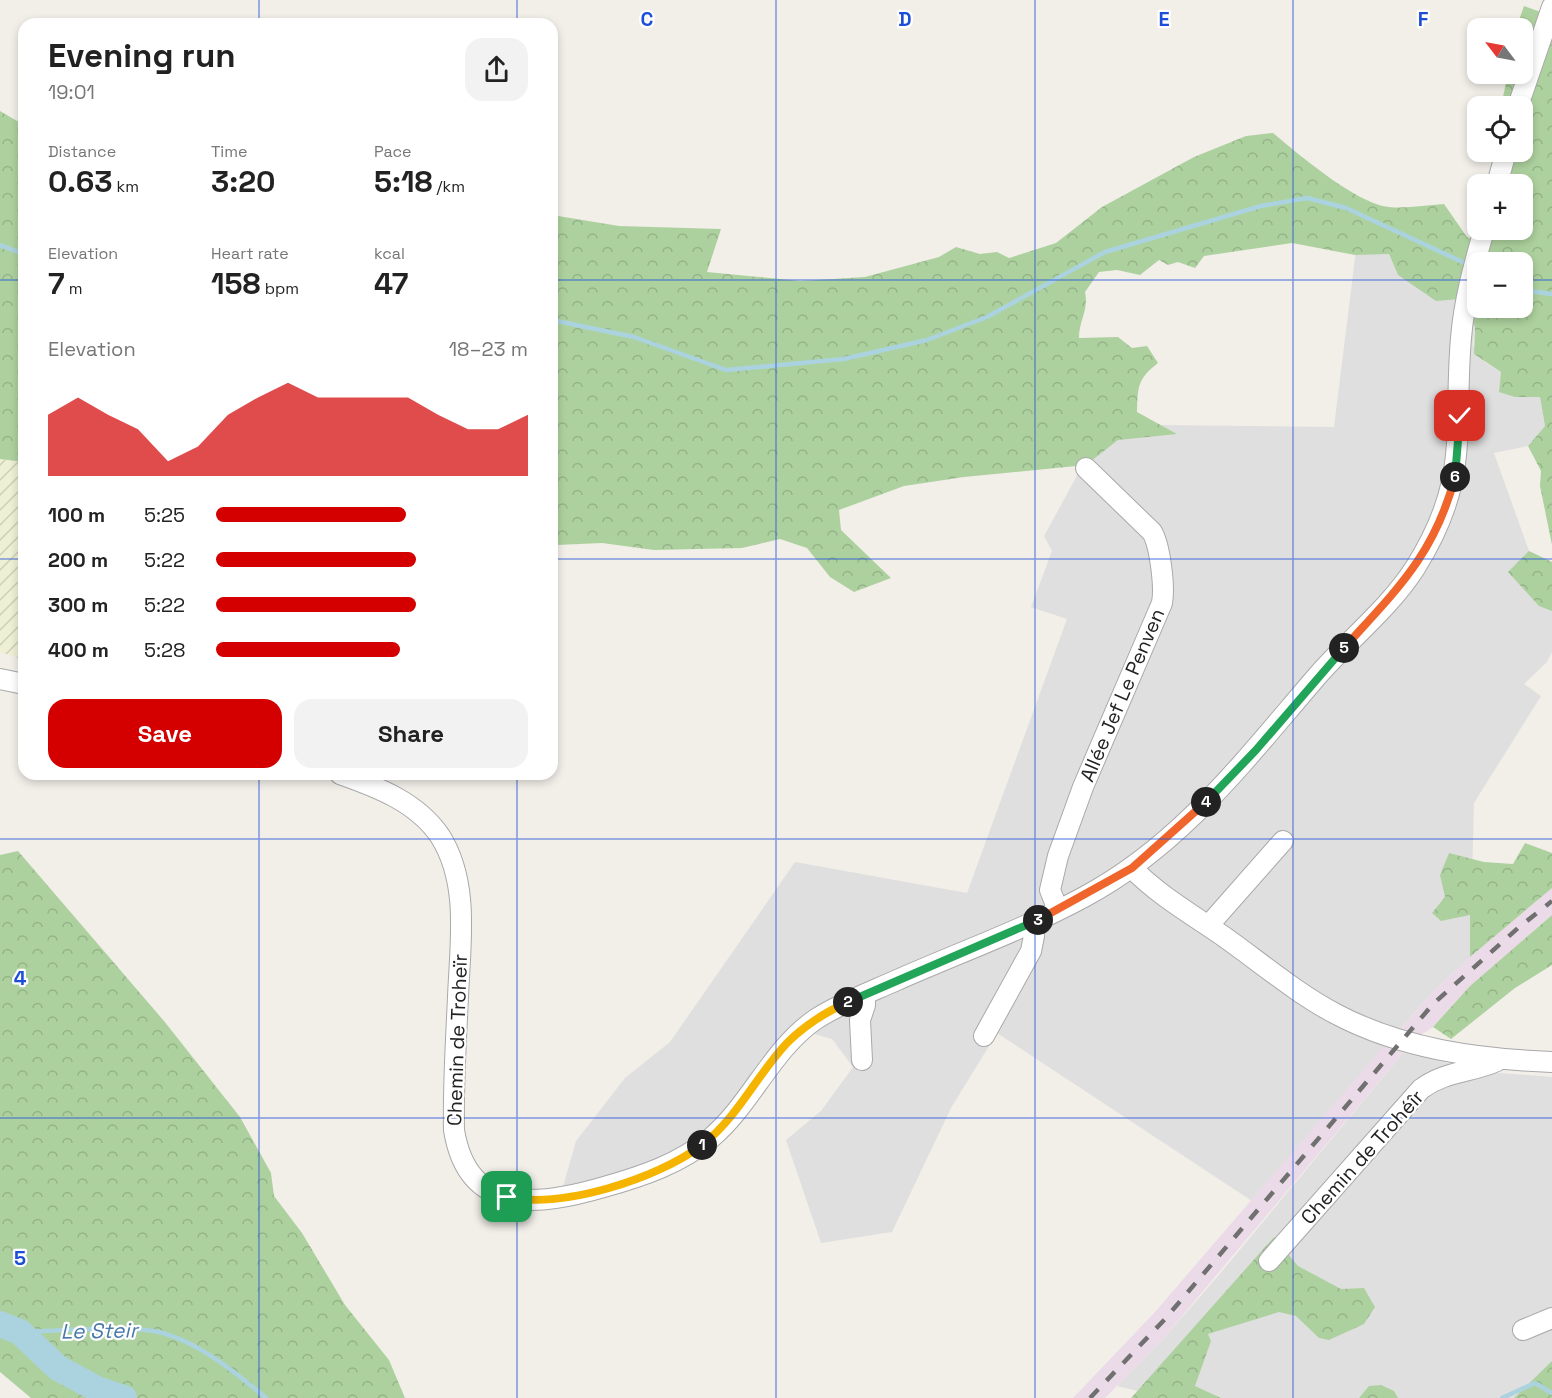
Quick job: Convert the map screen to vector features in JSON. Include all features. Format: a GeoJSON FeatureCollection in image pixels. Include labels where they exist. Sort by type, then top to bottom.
{"type":"FeatureCollection","features":[{"type":"Feature","properties":{"kind":"street"},"geometry":{"type":"LineString","coordinates":[[1521,96],[1552,7]]}},
{"type":"Feature","properties":{"kind":"street","name":"Chemin de Troheïr"},"geometry":{"type":"LineString","coordinates":[[356,780],[377,788],[419,813],[439,836],[451,861],[460,894],[461,913],[454,1130],[456,1147],[468,1169],[483,1187],[492,1192],[519,1200],[544,1202],[564,1199],[664,1168],[696,1150],[725,1124],[777,1056],[800,1032],[828,1012],[1030,924],[1132,868],[1190,819],[1256,750],[1318,675],[1406,580],[1430,541],[1444,512],[1455,477],[1458,453],[1462,321],[1482,240]]}},
{"type":"Feature","properties":{"kind":"street","name":"Allée Jef Le Penven"},"geometry":{"type":"LineString","coordinates":[[1058,910],[1050,890],[1058,856],[1083,787],[1162,603],[1164,592],[1157,542],[1152,532],[1086,468]]}},
{"type":"Feature","properties":{"kind":"street"},"geometry":{"type":"LineString","coordinates":[[0,678],[18,682]]}},
{"type":"Feature","properties":{"kind":"street"},"geometry":{"type":"LineString","coordinates":[[1208,926],[1283,841]]}},
{"type":"Feature","properties":{"kind":"street"},"geometry":{"type":"LineString","coordinates":[[1132,868],[1163,894],[1208,926],[1320,1004],[1347,1019],[1421,1045],[1500,1060],[1552,1062]]}},
{"type":"Feature","properties":{"kind":"street"},"geometry":{"type":"LineString","coordinates":[[984,1036],[1030,951],[1034,936],[1030,924]]}},
{"type":"Feature","properties":{"kind":"street"},"geometry":{"type":"LineString","coordinates":[[862,1060],[860,1020],[865,1005],[865,994]]}},
{"type":"Feature","properties":{"kind":"street","name":"Chemin de Trohéîr"},"geometry":{"type":"LineString","coordinates":[[1269,1261],[1421,1089],[1441,1076],[1480,1069],[1500,1060]]}},
{"type":"Feature","properties":{"kind":"street"},"geometry":{"type":"LineString","coordinates":[[1523,1330],[1552,1318]]}},
{"type":"Feature","properties":{"kind":"shaded area"},"geometry":{"type":"Polygon","coordinates":[[[1357,242],[1389,254],[1398,275],[1460,299],[1467,312],[1467,318],[1470,318],[1475,327],[1473,345],[1485,362],[1501,372],[1515,397],[1540,397],[1545,426],[1528,446],[1494,453],[1529,551],[1552,562],[1552,652],[1547,662],[1524,684],[1541,696],[1474,803],[1470,957],[1429,996],[1252,1201],[997,1033],[951,1108],[892,1232],[821,1243],[786,1140],[821,1111],[853,1067],[832,1039],[793,1028],[717,1122],[678,1152],[622,1175],[562,1190],[576,1141],[625,1078],[670,1042],[795,862],[967,893],[1067,619],[1031,607],[1052,551],[1044,536],[1097,439],[1163,425],[1334,427],[1357,242]]]}},
{"type":"Feature","properties":{"kind":"shaded area"},"geometry":{"type":"Polygon","coordinates":[[[1552,888],[1552,915],[1470,986],[1433,1027],[1421,1035],[1399,1031],[1429,996],[1470,957],[1552,888]]]}},
{"type":"Feature","properties":{"kind":"shaded area"},"geometry":{"type":"Polygon","coordinates":[[[1384,1046],[1403,1053],[1162,1340],[1105,1398],[1073,1398],[1155,1312],[1384,1046]]]}},
{"type":"Feature","properties":{"kind":"shaded area"},"geometry":{"type":"Polygon","coordinates":[[[1403,1053],[1488,1072],[1552,1077],[1552,1388],[1546,1398],[1166,1398],[1117,1386],[1162,1340],[1218,1276],[1403,1053]]]}},
{"type":"Feature","properties":{"kind":"green space"},"geometry":{"type":"Polygon","coordinates":[[[1524,6],[1552,16],[1552,545],[1540,486],[1541,471],[1528,446],[1545,426],[1540,397],[1515,397],[1499,392],[1501,372],[1474,354],[1475,327],[1470,318],[1533,318],[1533,252],[1467,252],[1467,312],[1460,299],[1436,301],[1398,275],[1389,254],[1355,255],[1292,243],[1204,256],[1195,268],[1178,262],[1168,265],[1159,260],[1140,275],[1117,270],[1099,272],[1085,292],[1086,304],[1079,338],[1118,337],[1132,348],[1147,346],[1158,363],[1142,379],[1137,412],[1177,434],[1118,440],[1086,465],[964,477],[904,486],[839,510],[841,530],[891,578],[854,592],[830,577],[807,548],[780,539],[742,548],[654,550],[602,543],[558,545],[558,216],[619,226],[721,229],[707,272],[800,281],[865,277],[939,257],[956,247],[980,254],[997,252],[1009,258],[1056,243],[1102,207],[1194,157],[1246,136],[1273,133],[1328,177],[1376,204],[1402,208],[1444,204],[1467,240],[1473,240],[1486,246],[1488,240],[1533,240],[1533,174],[1506,174],[1510,162],[1533,162],[1533,96],[1503,96],[1506,84],[1533,84],[1533,18],[1520,18],[1524,6]]]}},
{"type":"Feature","properties":{"kind":"green space"},"geometry":{"type":"Polygon","coordinates":[[[0,111],[18,122],[18,461],[0,459],[0,111]]]}},
{"type":"Feature","properties":{"kind":"green space"},"geometry":{"type":"Polygon","coordinates":[[[0,459],[18,461],[18,658],[0,652],[0,459]]]}},
{"type":"Feature","properties":{"kind":"green space"},"geometry":{"type":"Polygon","coordinates":[[[1529,551],[1552,562],[1552,611],[1539,606],[1508,572],[1529,551]]]}},
{"type":"Feature","properties":{"kind":"green space"},"geometry":{"type":"Polygon","coordinates":[[[1525,843],[1552,853],[1552,888],[1470,957],[1470,915],[1441,921],[1432,913],[1445,897],[1440,875],[1449,853],[1484,862],[1513,864],[1525,843]]]}},
{"type":"Feature","properties":{"kind":"green space"},"geometry":{"type":"Polygon","coordinates":[[[18,851],[164,1021],[240,1117],[271,1173],[274,1196],[302,1233],[345,1305],[389,1360],[405,1398],[31,1398],[0,1372],[0,855],[18,851]]]}},
{"type":"Feature","properties":{"kind":"green space"},"geometry":{"type":"Polygon","coordinates":[[[1552,915],[1552,965],[1515,988],[1451,1039],[1433,1027],[1470,986],[1552,915]]]}},
{"type":"Feature","properties":{"kind":"green space"},"geometry":{"type":"Polygon","coordinates":[[[1274,1237],[1298,1266],[1341,1289],[1364,1288],[1375,1307],[1364,1324],[1329,1340],[1319,1338],[1296,1316],[1279,1312],[1208,1334],[1211,1341],[1195,1386],[1221,1398],[1131,1398],[1274,1237]]]}},
{"type":"Feature","properties":{"kind":"green space"},"geometry":{"type":"Polygon","coordinates":[[[1552,1361],[1552,1398],[1514,1398],[1552,1361]]]}},
{"type":"Feature","properties":{"kind":"green space"},"geometry":{"type":"Polygon","coordinates":[[[1381,1385],[1394,1391],[1398,1398],[1359,1398],[1369,1386],[1381,1385]]]}},
{"type":"Feature","properties":{"kind":"waterway"},"geometry":{"type":"LineString","coordinates":[[558,321],[634,337],[726,370],[844,359],[927,340],[987,317],[1105,252],[1261,206],[1307,198],[1346,208],[1467,264]]}},
{"type":"Feature","properties":{"kind":"waterway"},"geometry":{"type":"LineString","coordinates":[[0,245],[18,252]]}},
{"type":"Feature","properties":{"kind":"waterway"},"geometry":{"type":"LineString","coordinates":[[1533,291],[1552,294]]}},
{"type":"Feature","properties":{"kind":"waterway","name":"Le Steir"},"geometry":{"type":"LineString","coordinates":[[0,1324],[20,1332],[58,1368],[97,1389],[124,1398]]}},
{"type":"Feature","properties":{"kind":"waterway","name":"Le Steir"},"geometry":{"type":"LineString","coordinates":[[20,1332],[116,1328],[162,1333],[210,1355],[266,1398]]}},
{"type":"Feature","properties":{"kind":"waterway","name":"Le Steir"},"geometry":{"type":"LineString","coordinates":[[1502,1398],[1535,1383],[1552,1393]]}},
{"type":"Feature","properties":{"kind":"railway"},"geometry":{"type":"LineString","coordinates":[[1090,1398],[1165,1319],[1433,1004],[1518,928],[1552,901]]}},
{"type":"Feature","properties":{"kind":"route"},"geometry":{"type":"LineString","coordinates":[[507,1197],[544,1202],[564,1199],[664,1168],[696,1150],[711,1138],[743,1104],[787,1043],[813,1021],[843,1004],[1030,924],[1085,897],[1113,881],[1148,856],[1218,791],[1256,750],[1318,675],[1394,595],[1415,568],[1434,534],[1450,495],[1455,477],[1460,416]]}}]}
